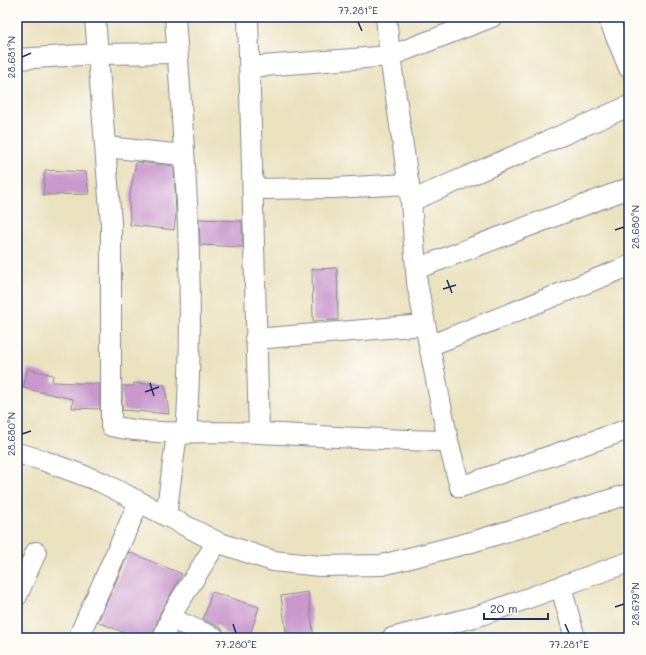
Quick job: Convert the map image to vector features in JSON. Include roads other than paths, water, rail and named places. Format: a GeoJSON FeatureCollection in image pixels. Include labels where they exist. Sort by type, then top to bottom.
{"type":"FeatureCollection","features":[{"type":"Feature","properties":{"kind":"street"},"geometry":{"type":"LineString","coordinates":[[95,17],[111,223],[112,426],[181,433],[259,433],[346,438],[448,441]]}},
{"type":"Feature","properties":{"kind":"street"},"geometry":{"type":"LineString","coordinates":[[166,516],[190,379],[190,306],[184,155],[174,17]]}},
{"type":"Feature","properties":{"kind":"street"},"geometry":{"type":"LineString","coordinates":[[248,17],[254,189],[255,339],[259,433]]}},
{"type":"Feature","properties":{"kind":"street"},"geometry":{"type":"LineString","coordinates":[[386,17],[390,56],[410,192],[416,269],[424,325],[448,441],[460,488],[629,429]]}},
{"type":"Feature","properties":{"kind":"street"},"geometry":{"type":"LineString","coordinates":[[250,66],[390,56],[492,17]]}},
{"type":"Feature","properties":{"kind":"street"},"geometry":{"type":"LineString","coordinates":[[608,17],[629,68]]}},
{"type":"Feature","properties":{"kind":"street"},"geometry":{"type":"LineString","coordinates":[[17,59],[98,54],[177,53]]}},
{"type":"Feature","properties":{"kind":"street"},"geometry":{"type":"LineString","coordinates":[[254,189],[333,188],[410,192],[629,106]]}},
{"type":"Feature","properties":{"kind":"street"},"geometry":{"type":"LineString","coordinates":[[106,147],[184,155]]}},
{"type":"Feature","properties":{"kind":"street"},"geometry":{"type":"LineString","coordinates":[[416,269],[629,188]]}},
{"type":"Feature","properties":{"kind":"street"},"geometry":{"type":"LineString","coordinates":[[429,346],[629,266]]}},
{"type":"Feature","properties":{"kind":"street"},"geometry":{"type":"LineString","coordinates":[[255,339],[424,325]]}},
{"type":"Feature","properties":{"kind":"street"},"geometry":{"type":"LineString","coordinates":[[17,453],[42,460],[101,482],[217,542],[273,561],[320,566],[382,565],[472,542],[629,494]]}},
{"type":"Feature","properties":{"kind":"street"},"geometry":{"type":"LineString","coordinates":[[78,638],[139,502]]}},
{"type":"Feature","properties":{"kind":"street"},"geometry":{"type":"LineString","coordinates":[[163,638],[170,618],[217,542]]}},
{"type":"Feature","properties":{"kind":"street"},"geometry":{"type":"LineString","coordinates":[[17,596],[36,552]]}},
{"type":"Feature","properties":{"kind":"street"},"geometry":{"type":"LineString","coordinates":[[403,637],[478,616],[629,562]]}},
{"type":"Feature","properties":{"kind":"street"},"geometry":{"type":"LineString","coordinates":[[560,587],[575,638]]}},
{"type":"Feature","properties":{"kind":"street"},"geometry":{"type":"LineString","coordinates":[[170,618],[215,638]]}}]}
